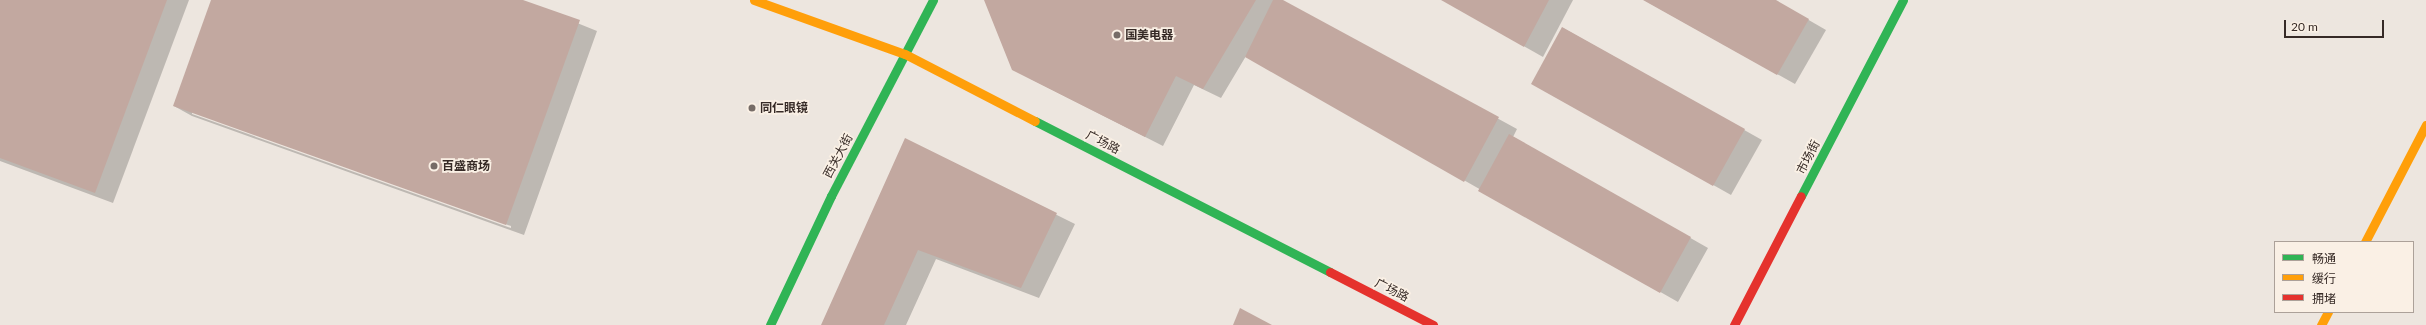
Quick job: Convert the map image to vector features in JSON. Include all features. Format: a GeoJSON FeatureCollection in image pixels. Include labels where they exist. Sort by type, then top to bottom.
{"type":"FeatureCollection","features":[{"type":"Feature","properties":{"kind":"street","name":"广场路"},"geometry":{"type":"LineString","coordinates":[[754,0],[905,54],[1434,325]]}},
{"type":"Feature","properties":{"kind":"street","name":"西关大街"},"geometry":{"type":"LineString","coordinates":[[770,325],[831,196],[933,0]]}},
{"type":"Feature","properties":{"kind":"street","name":"市场街"},"geometry":{"type":"LineString","coordinates":[[1734,325],[1903,0]]}},
{"type":"Feature","properties":{"kind":"street"},"geometry":{"type":"LineString","coordinates":[[2366,241],[2426,126]]}},
{"type":"Feature","properties":{"kind":"street"},"geometry":{"type":"LineString","coordinates":[[2321,325],[2327,313]]}},
{"type":"Feature","properties":{"kind":"building"},"geometry":{"type":"Polygon","coordinates":[[[0,0],[167,0],[95,193],[0,158],[0,0]]]}},
{"type":"Feature","properties":{"kind":"building","name":"百盛商场"},"geometry":{"type":"Polygon","coordinates":[[[211,0],[523,0],[580,20],[506,225],[173,106],[211,0]]]}},
{"type":"Feature","properties":{"kind":"building","name":"国美电器"},"geometry":{"type":"Polygon","coordinates":[[[984,0],[1256,0],[1203,89],[1176,76],[1145,137],[1012,70],[984,0]]]}},
{"type":"Feature","properties":{"kind":"building"},"geometry":{"type":"Polygon","coordinates":[[[1273,0],[1283,0],[1499,117],[1464,182],[1245,57],[1273,0]]]}},
{"type":"Feature","properties":{"kind":"building"},"geometry":{"type":"Polygon","coordinates":[[[1441,0],[1549,0],[1524,47],[1441,0]]]}},
{"type":"Feature","properties":{"kind":"building"},"geometry":{"type":"Polygon","coordinates":[[[1643,0],[1776,0],[1809,19],[1777,75],[1643,0]]]}},
{"type":"Feature","properties":{"kind":"building"},"geometry":{"type":"Polygon","coordinates":[[[1562,27],[1745,129],[1713,186],[1531,84],[1562,27]]]}},
{"type":"Feature","properties":{"kind":"building"},"geometry":{"type":"Polygon","coordinates":[[[1509,134],[1691,237],[1660,293],[1478,191],[1509,134]]]}},
{"type":"Feature","properties":{"kind":"building"},"geometry":{"type":"Polygon","coordinates":[[[905,138],[1057,213],[1021,288],[918,250],[884,325],[821,325],[905,138]]]}},
{"type":"Feature","properties":{"kind":"building"},"geometry":{"type":"Polygon","coordinates":[[[1240,308],[1272,325],[1233,325],[1240,308]]]}},
{"type":"Feature","properties":{"kind":"traffic: fast"},"geometry":{"type":"LineString","coordinates":[[770,325],[831,196],[933,0]]}},
{"type":"Feature","properties":{"kind":"traffic: fast"},"geometry":{"type":"LineString","coordinates":[[1801,196],[1903,0]]}},
{"type":"Feature","properties":{"kind":"traffic: fast"},"geometry":{"type":"LineString","coordinates":[[1035,121],[1330,272]]}},
{"type":"Feature","properties":{"kind":"traffic: slow"},"geometry":{"type":"LineString","coordinates":[[754,0],[905,54],[1035,121]]}},
{"type":"Feature","properties":{"kind":"traffic: slow"},"geometry":{"type":"LineString","coordinates":[[2366,241],[2426,125]]}},
{"type":"Feature","properties":{"kind":"traffic: slow"},"geometry":{"type":"LineString","coordinates":[[2321,325],[2327,313]]}},
{"type":"Feature","properties":{"kind":"traffic: jam"},"geometry":{"type":"LineString","coordinates":[[1734,325],[1801,196]]}},
{"type":"Feature","properties":{"kind":"traffic: jam"},"geometry":{"type":"LineString","coordinates":[[1330,272],[1433,325]]}},
{"type":"Feature","properties":{"kind":"place","name":"国美电器"},"geometry":{"type":"Point","coordinates":[1117,35]}},
{"type":"Feature","properties":{"kind":"place","name":"同仁眼镜"},"geometry":{"type":"Point","coordinates":[752,108]}},
{"type":"Feature","properties":{"kind":"place","name":"百盛商场"},"geometry":{"type":"Point","coordinates":[434,166]}}]}
